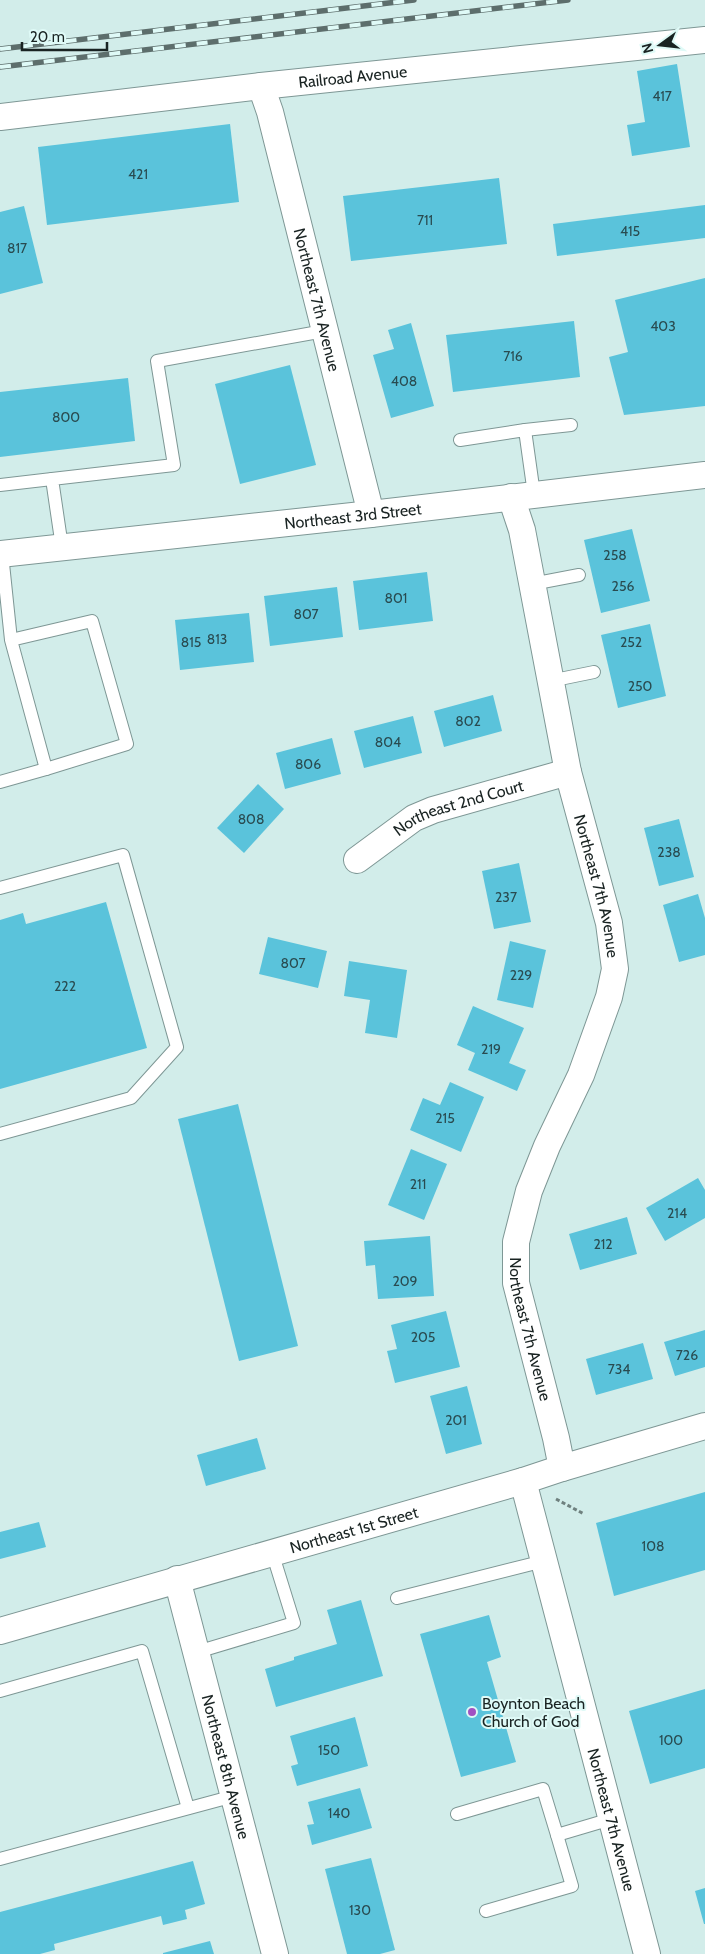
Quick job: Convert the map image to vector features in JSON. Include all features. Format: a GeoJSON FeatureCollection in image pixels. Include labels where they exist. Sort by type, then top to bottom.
{"type":"FeatureCollection","features":[{"type":"Feature","properties":{"kind":"street","name":"Railroad Avenue"},"geometry":{"type":"LineString","coordinates":[[0,116],[261,86],[705,42]]}},
{"type":"Feature","properties":{"kind":"street","name":"Northeast 7th Avenue"},"geometry":{"type":"LineString","coordinates":[[261,86],[270,112],[371,514]]}},
{"type":"Feature","properties":{"kind":"street","name":"Northeast 3rd Street"},"geometry":{"type":"LineString","coordinates":[[1,554],[371,514],[705,475]]}},
{"type":"Feature","properties":{"kind":"street","name":"Northeast 7th Avenue"},"geometry":{"type":"LineString","coordinates":[[522,496],[522,530],[550,681],[568,772],[609,923],[615,969],[610,997],[581,1075],[547,1146],[529,1191],[516,1242],[516,1282],[562,1468]]}},
{"type":"Feature","properties":{"kind":"street","name":"Northeast 2nd Court"},"geometry":{"type":"LineString","coordinates":[[357,860],[414,818],[433,810],[568,772]]}},
{"type":"Feature","properties":{"kind":"street","name":"Northeast 1st Street"},"geometry":{"type":"LineString","coordinates":[[0,1631],[523,1481],[705,1426]]}},
{"type":"Feature","properties":{"kind":"street","name":"Northeast 7th Avenue"},"geometry":{"type":"LineString","coordinates":[[523,1481],[647,1954]]}},
{"type":"Feature","properties":{"kind":"street","name":"Northeast 8th Avenue"},"geometry":{"type":"LineString","coordinates":[[177,1579],[275,1954]]}},
{"type":"Feature","properties":{"kind":"lane"},"geometry":{"type":"LineString","coordinates":[[0,485],[174,465],[157,362],[324,330]]}},
{"type":"Feature","properties":{"kind":"lane"},"geometry":{"type":"LineString","coordinates":[[460,440],[572,425]]}},
{"type":"Feature","properties":{"kind":"lane"},"geometry":{"type":"LineString","coordinates":[[522,496],[525,430]]}},
{"type":"Feature","properties":{"kind":"lane"},"geometry":{"type":"LineString","coordinates":[[52,479],[62,548]]}},
{"type":"Feature","properties":{"kind":"lane"},"geometry":{"type":"LineString","coordinates":[[1,554],[12,640],[46,769]]}},
{"type":"Feature","properties":{"kind":"lane"},"geometry":{"type":"LineString","coordinates":[[532,584],[579,575]]}},
{"type":"Feature","properties":{"kind":"lane"},"geometry":{"type":"LineString","coordinates":[[0,782],[127,744],[92,621],[12,640]]}},
{"type":"Feature","properties":{"kind":"lane"},"geometry":{"type":"LineString","coordinates":[[550,681],[594,672]]}},
{"type":"Feature","properties":{"kind":"lane"},"geometry":{"type":"LineString","coordinates":[[0,888],[123,855],[177,1047],[131,1098],[0,1134]]}},
{"type":"Feature","properties":{"kind":"lane"},"geometry":{"type":"LineString","coordinates":[[196,1652],[294,1622],[272,1552]]}},
{"type":"Feature","properties":{"kind":"lane"},"geometry":{"type":"LineString","coordinates":[[397,1598],[544,1561]]}},
{"type":"Feature","properties":{"kind":"lane"},"geometry":{"type":"LineString","coordinates":[[0,1691],[142,1651],[188,1808]]}},
{"type":"Feature","properties":{"kind":"lane"},"geometry":{"type":"LineString","coordinates":[[457,1814],[543,1789],[557,1835],[572,1886],[486,1911]]}},
{"type":"Feature","properties":{"kind":"lane"},"geometry":{"type":"LineString","coordinates":[[0,1859],[234,1796]]}},
{"type":"Feature","properties":{"kind":"lane"},"geometry":{"type":"LineString","coordinates":[[557,1835],[611,1819]]}},
{"type":"Feature","properties":{"kind":"building"},"geometry":{"type":"Polygon","coordinates":[[[677,64],[690,147],[632,156],[627,125],[645,122],[637,71],[677,64]]]}},
{"type":"Feature","properties":{"kind":"building"},"geometry":{"type":"Polygon","coordinates":[[[230,124],[239,202],[47,225],[38,147],[230,124]]]}},
{"type":"Feature","properties":{"kind":"building"},"geometry":{"type":"Polygon","coordinates":[[[499,178],[507,244],[351,261],[343,196],[499,178]]]}},
{"type":"Feature","properties":{"kind":"building"},"geometry":{"type":"Polygon","coordinates":[[[705,205],[705,238],[557,256],[553,224],[705,205]]]}},
{"type":"Feature","properties":{"kind":"building"},"geometry":{"type":"Polygon","coordinates":[[[24,206],[43,283],[0,294],[0,212],[24,206]]]}},
{"type":"Feature","properties":{"kind":"building"},"geometry":{"type":"Polygon","coordinates":[[[705,278],[705,406],[624,415],[609,357],[628,352],[615,300],[705,278]]]}},
{"type":"Feature","properties":{"kind":"building"},"geometry":{"type":"Polygon","coordinates":[[[574,321],[580,377],[453,392],[446,335],[574,321]]]}},
{"type":"Feature","properties":{"kind":"building"},"geometry":{"type":"Polygon","coordinates":[[[411,323],[434,406],[391,418],[373,355],[394,349],[388,330],[411,323]]]}},
{"type":"Feature","properties":{"kind":"building"},"geometry":{"type":"Polygon","coordinates":[[[290,365],[316,465],[240,484],[215,384],[290,365]]]}},
{"type":"Feature","properties":{"kind":"building"},"geometry":{"type":"Polygon","coordinates":[[[128,378],[135,441],[0,457],[0,392],[128,378]]]}},
{"type":"Feature","properties":{"kind":"building"},"geometry":{"type":"Polygon","coordinates":[[[632,529],[650,601],[601,613],[584,540],[632,529]]]}},
{"type":"Feature","properties":{"kind":"building"},"geometry":{"type":"Polygon","coordinates":[[[427,572],[433,621],[359,630],[353,581],[427,572]]]}},
{"type":"Feature","properties":{"kind":"building"},"geometry":{"type":"Polygon","coordinates":[[[337,587],[343,637],[270,646],[264,596],[337,587]]]}},
{"type":"Feature","properties":{"kind":"building"},"geometry":{"type":"Polygon","coordinates":[[[249,613],[254,662],[180,670],[175,620],[249,613]]]}},
{"type":"Feature","properties":{"kind":"building"},"geometry":{"type":"Polygon","coordinates":[[[650,624],[666,696],[618,708],[601,635],[650,624]]]}},
{"type":"Feature","properties":{"kind":"building"},"geometry":{"type":"Polygon","coordinates":[[[493,695],[502,731],[444,747],[434,711],[493,695]]]}},
{"type":"Feature","properties":{"kind":"building"},"geometry":{"type":"Polygon","coordinates":[[[413,716],[422,753],[364,768],[354,731],[413,716]]]}},
{"type":"Feature","properties":{"kind":"building"},"geometry":{"type":"Polygon","coordinates":[[[332,738],[341,774],[285,789],[276,753],[332,738]]]}},
{"type":"Feature","properties":{"kind":"building"},"geometry":{"type":"Polygon","coordinates":[[[258,784],[284,809],[244,853],[217,828],[258,784]]]}},
{"type":"Feature","properties":{"kind":"building"},"geometry":{"type":"Polygon","coordinates":[[[679,819],[694,877],[659,886],[644,828],[679,819]]]}},
{"type":"Feature","properties":{"kind":"building"},"geometry":{"type":"Polygon","coordinates":[[[519,863],[531,922],[494,929],[482,871],[519,863]]]}},
{"type":"Feature","properties":{"kind":"building"},"geometry":{"type":"Polygon","coordinates":[[[698,894],[705,918],[705,955],[679,962],[663,905],[698,894]]]}},
{"type":"Feature","properties":{"kind":"building"},"geometry":{"type":"Polygon","coordinates":[[[106,902],[147,1048],[0,1089],[0,920],[23,913],[26,924],[106,902]]]}},
{"type":"Feature","properties":{"kind":"building"},"geometry":{"type":"Polygon","coordinates":[[[268,937],[327,951],[318,988],[259,974],[268,937]]]}},
{"type":"Feature","properties":{"kind":"building"},"geometry":{"type":"Polygon","coordinates":[[[510,941],[546,950],[533,1008],[497,1000],[510,941]]]}},
{"type":"Feature","properties":{"kind":"building"},"geometry":{"type":"Polygon","coordinates":[[[349,961],[407,970],[397,1038],[365,1033],[370,1000],[344,996],[349,961]]]}},
{"type":"Feature","properties":{"kind":"building"},"geometry":{"type":"Polygon","coordinates":[[[473,1006],[524,1028],[509,1063],[526,1070],[517,1091],[468,1070],[475,1053],[457,1045],[473,1006]]]}},
{"type":"Feature","properties":{"kind":"building"},"geometry":{"type":"Polygon","coordinates":[[[450,1082],[484,1097],[461,1152],[410,1130],[423,1098],[440,1105],[450,1082]]]}},
{"type":"Feature","properties":{"kind":"building"},"geometry":{"type":"Polygon","coordinates":[[[238,1104],[298,1346],[239,1361],[178,1119],[238,1104]]]}},
{"type":"Feature","properties":{"kind":"building"},"geometry":{"type":"Polygon","coordinates":[[[411,1149],[447,1164],[424,1220],[388,1205],[411,1149]]]}},
{"type":"Feature","properties":{"kind":"building"},"geometry":{"type":"Polygon","coordinates":[[[698,1178],[705,1190],[705,1218],[665,1241],[646,1208],[698,1178]]]}},
{"type":"Feature","properties":{"kind":"building"},"geometry":{"type":"Polygon","coordinates":[[[627,1217],[637,1254],[580,1270],[569,1234],[627,1217]]]}},
{"type":"Feature","properties":{"kind":"building"},"geometry":{"type":"Polygon","coordinates":[[[430,1236],[434,1296],[378,1299],[375,1265],[366,1266],[364,1241],[430,1236]]]}},
{"type":"Feature","properties":{"kind":"building"},"geometry":{"type":"Polygon","coordinates":[[[446,1311],[460,1367],[395,1383],[387,1351],[397,1349],[391,1325],[446,1311]]]}},
{"type":"Feature","properties":{"kind":"building"},"geometry":{"type":"Polygon","coordinates":[[[705,1330],[705,1367],[675,1376],[664,1342],[705,1330]]]}},
{"type":"Feature","properties":{"kind":"building"},"geometry":{"type":"Polygon","coordinates":[[[643,1343],[653,1379],[596,1395],[586,1359],[643,1343]]]}},
{"type":"Feature","properties":{"kind":"building"},"geometry":{"type":"Polygon","coordinates":[[[467,1386],[482,1444],[446,1454],[430,1396],[467,1386]]]}},
{"type":"Feature","properties":{"kind":"building"},"geometry":{"type":"Polygon","coordinates":[[[257,1438],[266,1469],[206,1486],[197,1455],[257,1438]]]}},
{"type":"Feature","properties":{"kind":"building"},"geometry":{"type":"Polygon","coordinates":[[[705,1492],[705,1570],[614,1596],[596,1523],[705,1492]]]}},
{"type":"Feature","properties":{"kind":"building"},"geometry":{"type":"Polygon","coordinates":[[[39,1522],[46,1547],[0,1559],[0,1532],[39,1522]]]}},
{"type":"Feature","properties":{"kind":"building"},"geometry":{"type":"Polygon","coordinates":[[[361,1600],[383,1676],[276,1707],[265,1669],[294,1660],[294,1657],[337,1644],[327,1610],[361,1600]]]}},
{"type":"Feature","properties":{"kind":"building","name":"Boynton Beach Church of God"},"geometry":{"type":"Polygon","coordinates":[[[489,1615],[501,1657],[487,1662],[516,1762],[461,1777],[420,1634],[489,1615]]]}},
{"type":"Feature","properties":{"kind":"building"},"geometry":{"type":"Polygon","coordinates":[[[705,1689],[705,1768],[650,1784],[629,1711],[705,1689]]]}},
{"type":"Feature","properties":{"kind":"building"},"geometry":{"type":"Polygon","coordinates":[[[355,1717],[368,1766],[297,1786],[291,1766],[298,1764],[290,1736],[355,1717]]]}},
{"type":"Feature","properties":{"kind":"building"},"geometry":{"type":"Polygon","coordinates":[[[360,1788],[372,1828],[312,1845],[307,1825],[314,1824],[308,1802],[360,1788]]]}},
{"type":"Feature","properties":{"kind":"building"},"geometry":{"type":"Polygon","coordinates":[[[371,1858],[395,1950],[380,1954],[347,1954],[325,1869],[371,1858]]]}},
{"type":"Feature","properties":{"kind":"building"},"geometry":{"type":"Polygon","coordinates":[[[193,1861],[205,1904],[185,1910],[187,1919],[163,1925],[161,1916],[54,1944],[55,1950],[40,1954],[0,1954],[0,1912],[193,1861]]]}},
{"type":"Feature","properties":{"kind":"building"},"geometry":{"type":"Polygon","coordinates":[[[705,1888],[705,1924],[704,1924],[695,1891],[705,1888]]]}},
{"type":"Feature","properties":{"kind":"building"},"geometry":{"type":"Polygon","coordinates":[[[210,1941],[214,1954],[163,1954],[163,1953],[210,1941]]]}},
{"type":"Feature","properties":{"kind":"railway"},"geometry":{"type":"LineString","coordinates":[[0,49],[414,0]]}},
{"type":"Feature","properties":{"kind":"railway"},"geometry":{"type":"LineString","coordinates":[[0,67],[568,0]]}},
{"type":"Feature","properties":{"kind":"place","name":"Boynton Beach Church of God"},"geometry":{"type":"Point","coordinates":[472,1712]}}]}
